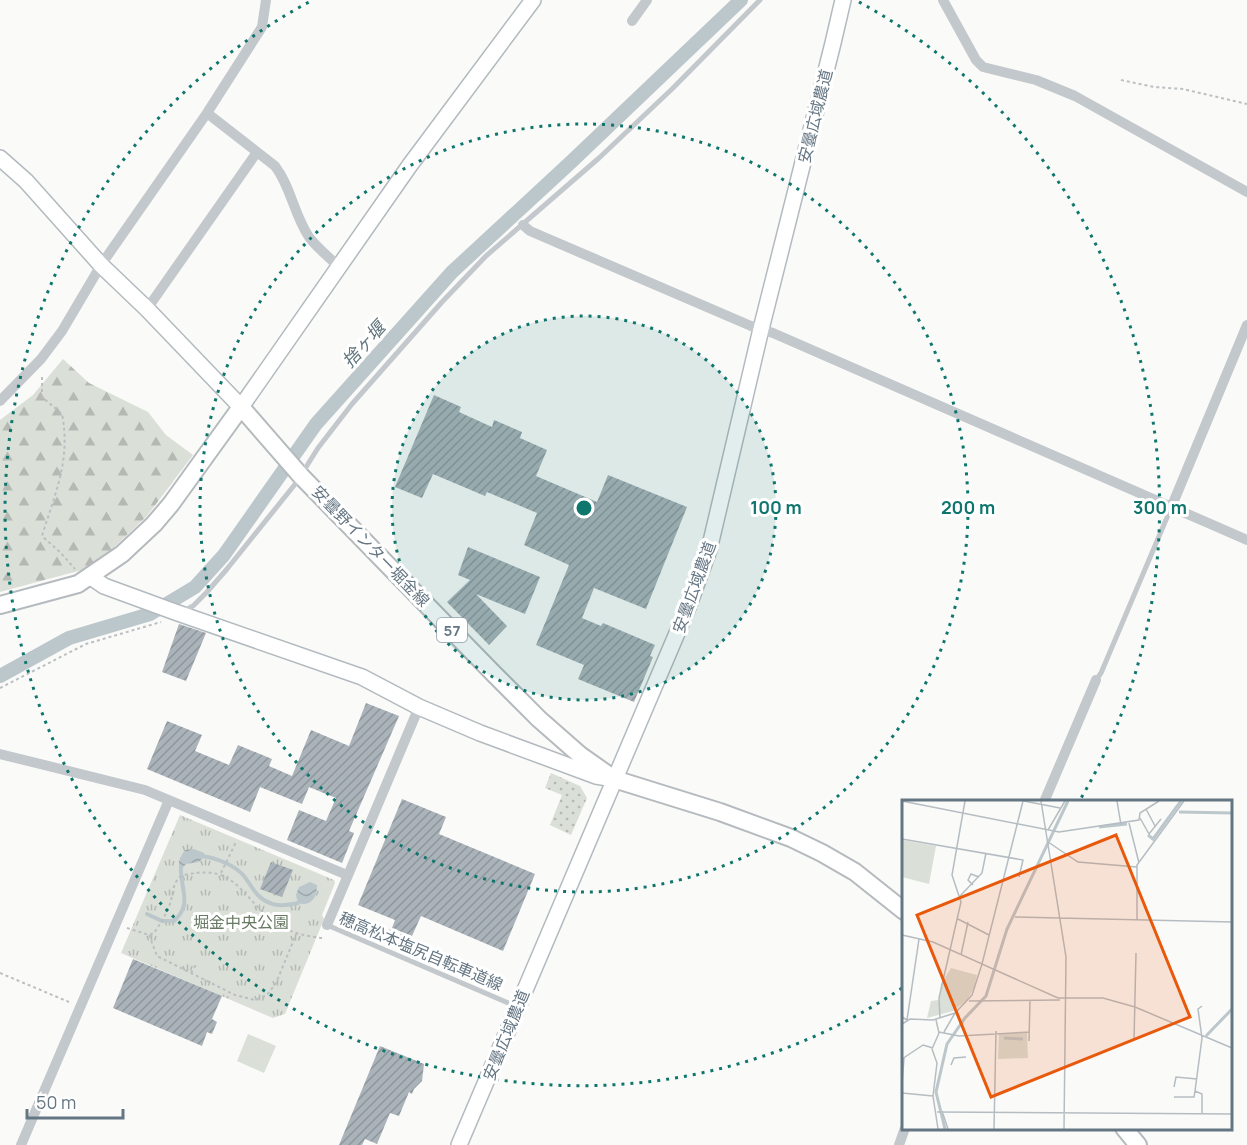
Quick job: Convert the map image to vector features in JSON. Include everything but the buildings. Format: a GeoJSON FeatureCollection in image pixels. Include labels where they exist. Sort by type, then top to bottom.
{"type":"FeatureCollection","features":[{"type":"Feature","properties":{"kind":"main road","name":"安曇野インター堀金線"},"geometry":{"type":"LineString","coordinates":[[241,407],[300,474],[539,719],[580,755],[614,779],[720,812],[801,843],[855,872],[902,910]]}},
{"type":"Feature","properties":{"kind":"main road"},"geometry":{"type":"LineString","coordinates":[[0,605],[78,584],[86,576],[122,554],[154,524],[171,504],[241,407]]}},
{"type":"Feature","properties":{"kind":"main road"},"geometry":{"type":"LineString","coordinates":[[1126,1130],[1137,1145]]}},
{"type":"Feature","properties":{"kind":"street"},"geometry":{"type":"LineString","coordinates":[[0,401],[41,359],[62,331],[101,265],[207,113],[262,27],[266,0]]}},
{"type":"Feature","properties":{"kind":"street"},"geometry":{"type":"LineString","coordinates":[[0,158],[26,181],[101,265],[147,309],[241,407],[410,165],[533,0]]}},
{"type":"Feature","properties":{"kind":"street"},"geometry":{"type":"LineString","coordinates":[[632,21],[647,0]]}},
{"type":"Feature","properties":{"kind":"street","name":"安曇広域農道"},"geometry":{"type":"LineString","coordinates":[[459,1145],[511,1004],[614,779],[689,604],[709,550],[843,0]]}},
{"type":"Feature","properties":{"kind":"street"},"geometry":{"type":"LineString","coordinates":[[943,0],[976,60],[983,68],[1036,80],[1075,96],[1247,192]]}},
{"type":"Feature","properties":{"kind":"street"},"geometry":{"type":"LineString","coordinates":[[207,113],[275,166],[282,176],[294,210],[309,238],[339,267]]}},
{"type":"Feature","properties":{"kind":"street"},"geometry":{"type":"LineString","coordinates":[[147,309],[257,152]]}},
{"type":"Feature","properties":{"kind":"street"},"geometry":{"type":"LineString","coordinates":[[523,225],[530,231],[1247,540]]}},
{"type":"Feature","properties":{"kind":"street"},"geometry":{"type":"LineString","coordinates":[[1171,508],[1247,325]]}},
{"type":"Feature","properties":{"kind":"street"},"geometry":{"type":"LineString","coordinates":[[86,576],[104,586],[153,603],[174,615],[362,677],[419,707],[480,733],[596,776],[614,779]]}},
{"type":"Feature","properties":{"kind":"street"},"geometry":{"type":"LineString","coordinates":[[1044,800],[1096,680]]}},
{"type":"Feature","properties":{"kind":"street"},"geometry":{"type":"LineString","coordinates":[[327,925],[419,707]]}},
{"type":"Feature","properties":{"kind":"street"},"geometry":{"type":"LineString","coordinates":[[0,754],[145,790],[347,875]]}},
{"type":"Feature","properties":{"kind":"street"},"geometry":{"type":"LineString","coordinates":[[21,1145],[169,800]]}},
{"type":"Feature","properties":{"kind":"street"},"geometry":{"type":"LineString","coordinates":[[898,1145],[904,1130]]}},
{"type":"Feature","properties":{"kind":"lane"},"geometry":{"type":"LineString","coordinates":[[174,615],[193,606],[207,592],[352,404],[442,302],[486,256],[600,158],[760,0]]}},
{"type":"Feature","properties":{"kind":"lane"},"geometry":{"type":"LineString","coordinates":[[1096,680],[1171,508]]}},
{"type":"Feature","properties":{"kind":"lane","name":"穂高松本塩尻自転車道線"},"geometry":{"type":"LineString","coordinates":[[327,925],[511,1004]]}},
{"type":"Feature","properties":{"kind":"path"},"geometry":{"type":"LineString","coordinates":[[1121,80],[1154,87],[1184,89],[1247,104]]}},
{"type":"Feature","properties":{"kind":"path"},"geometry":{"type":"LineString","coordinates":[[41,359],[42,398],[62,414],[66,435],[64,462],[42,536],[86,576]]}},
{"type":"Feature","properties":{"kind":"path"},"geometry":{"type":"LineString","coordinates":[[0,688],[86,644],[174,615]]}},
{"type":"Feature","properties":{"kind":"path"},"geometry":{"type":"LineString","coordinates":[[220,873],[240,837]]}},
{"type":"Feature","properties":{"kind":"path"},"geometry":{"type":"LineString","coordinates":[[126,927],[149,935],[154,933],[171,902],[178,878],[186,874],[206,872],[220,873],[233,881],[264,914],[280,926],[323,938]]}},
{"type":"Feature","properties":{"kind":"path"},"geometry":{"type":"LineString","coordinates":[[333,908],[403,936]]}},
{"type":"Feature","properties":{"kind":"path"},"geometry":{"type":"LineString","coordinates":[[149,935],[157,956],[235,995],[255,1000],[267,995],[276,983],[297,932]]}},
{"type":"Feature","properties":{"kind":"path"},"geometry":{"type":"LineString","coordinates":[[191,973],[197,963]]}},
{"type":"Feature","properties":{"kind":"path"},"geometry":{"type":"LineString","coordinates":[[0,973],[74,1004]]}},
{"type":"Feature","properties":{"kind":"green space"},"geometry":{"type":"Polygon","coordinates":[[[63,359],[89,383],[148,412],[166,435],[193,455],[147,516],[109,552],[82,570],[0,592],[0,420],[33,395],[63,359]]]}},
{"type":"Feature","properties":{"kind":"green space"},"geometry":{"type":"Polygon","coordinates":[[[551,773],[580,786],[587,798],[571,835],[550,825],[562,795],[545,788],[551,773]]]}},
{"type":"Feature","properties":{"kind":"green space","name":"堀金中央公園"},"geometry":{"type":"Polygon","coordinates":[[[180,815],[334,880],[335,883],[322,915],[324,919],[285,1014],[273,1018],[121,953],[180,815]]]}},
{"type":"Feature","properties":{"kind":"green space"},"geometry":{"type":"Polygon","coordinates":[[[248,1034],[276,1046],[264,1073],[237,1061],[248,1034]]]}},
{"type":"Feature","properties":{"kind":"water"},"geometry":{"type":"Polygon","coordinates":[[[194,849],[204,853],[205,856],[199,862],[186,864],[181,870],[179,862],[185,850],[194,849]]]}},
{"type":"Feature","properties":{"kind":"water"},"geometry":{"type":"Polygon","coordinates":[[[310,882],[317,885],[315,897],[307,904],[298,903],[296,895],[299,887],[310,882]]]}},
{"type":"Feature","properties":{"kind":"waterway","name":"捨ヶ堰"},"geometry":{"type":"LineString","coordinates":[[0,676],[69,638],[150,614],[195,587],[224,555],[316,424],[452,272],[741,0]]}},
{"type":"Feature","properties":{"kind":"waterway"},"geometry":{"type":"LineString","coordinates":[[201,856],[218,860],[235,868],[265,901],[280,905],[298,903]]}},
{"type":"Feature","properties":{"kind":"waterway"},"geometry":{"type":"LineString","coordinates":[[147,914],[162,921],[174,921],[180,915],[184,902],[181,867]]}}]}
